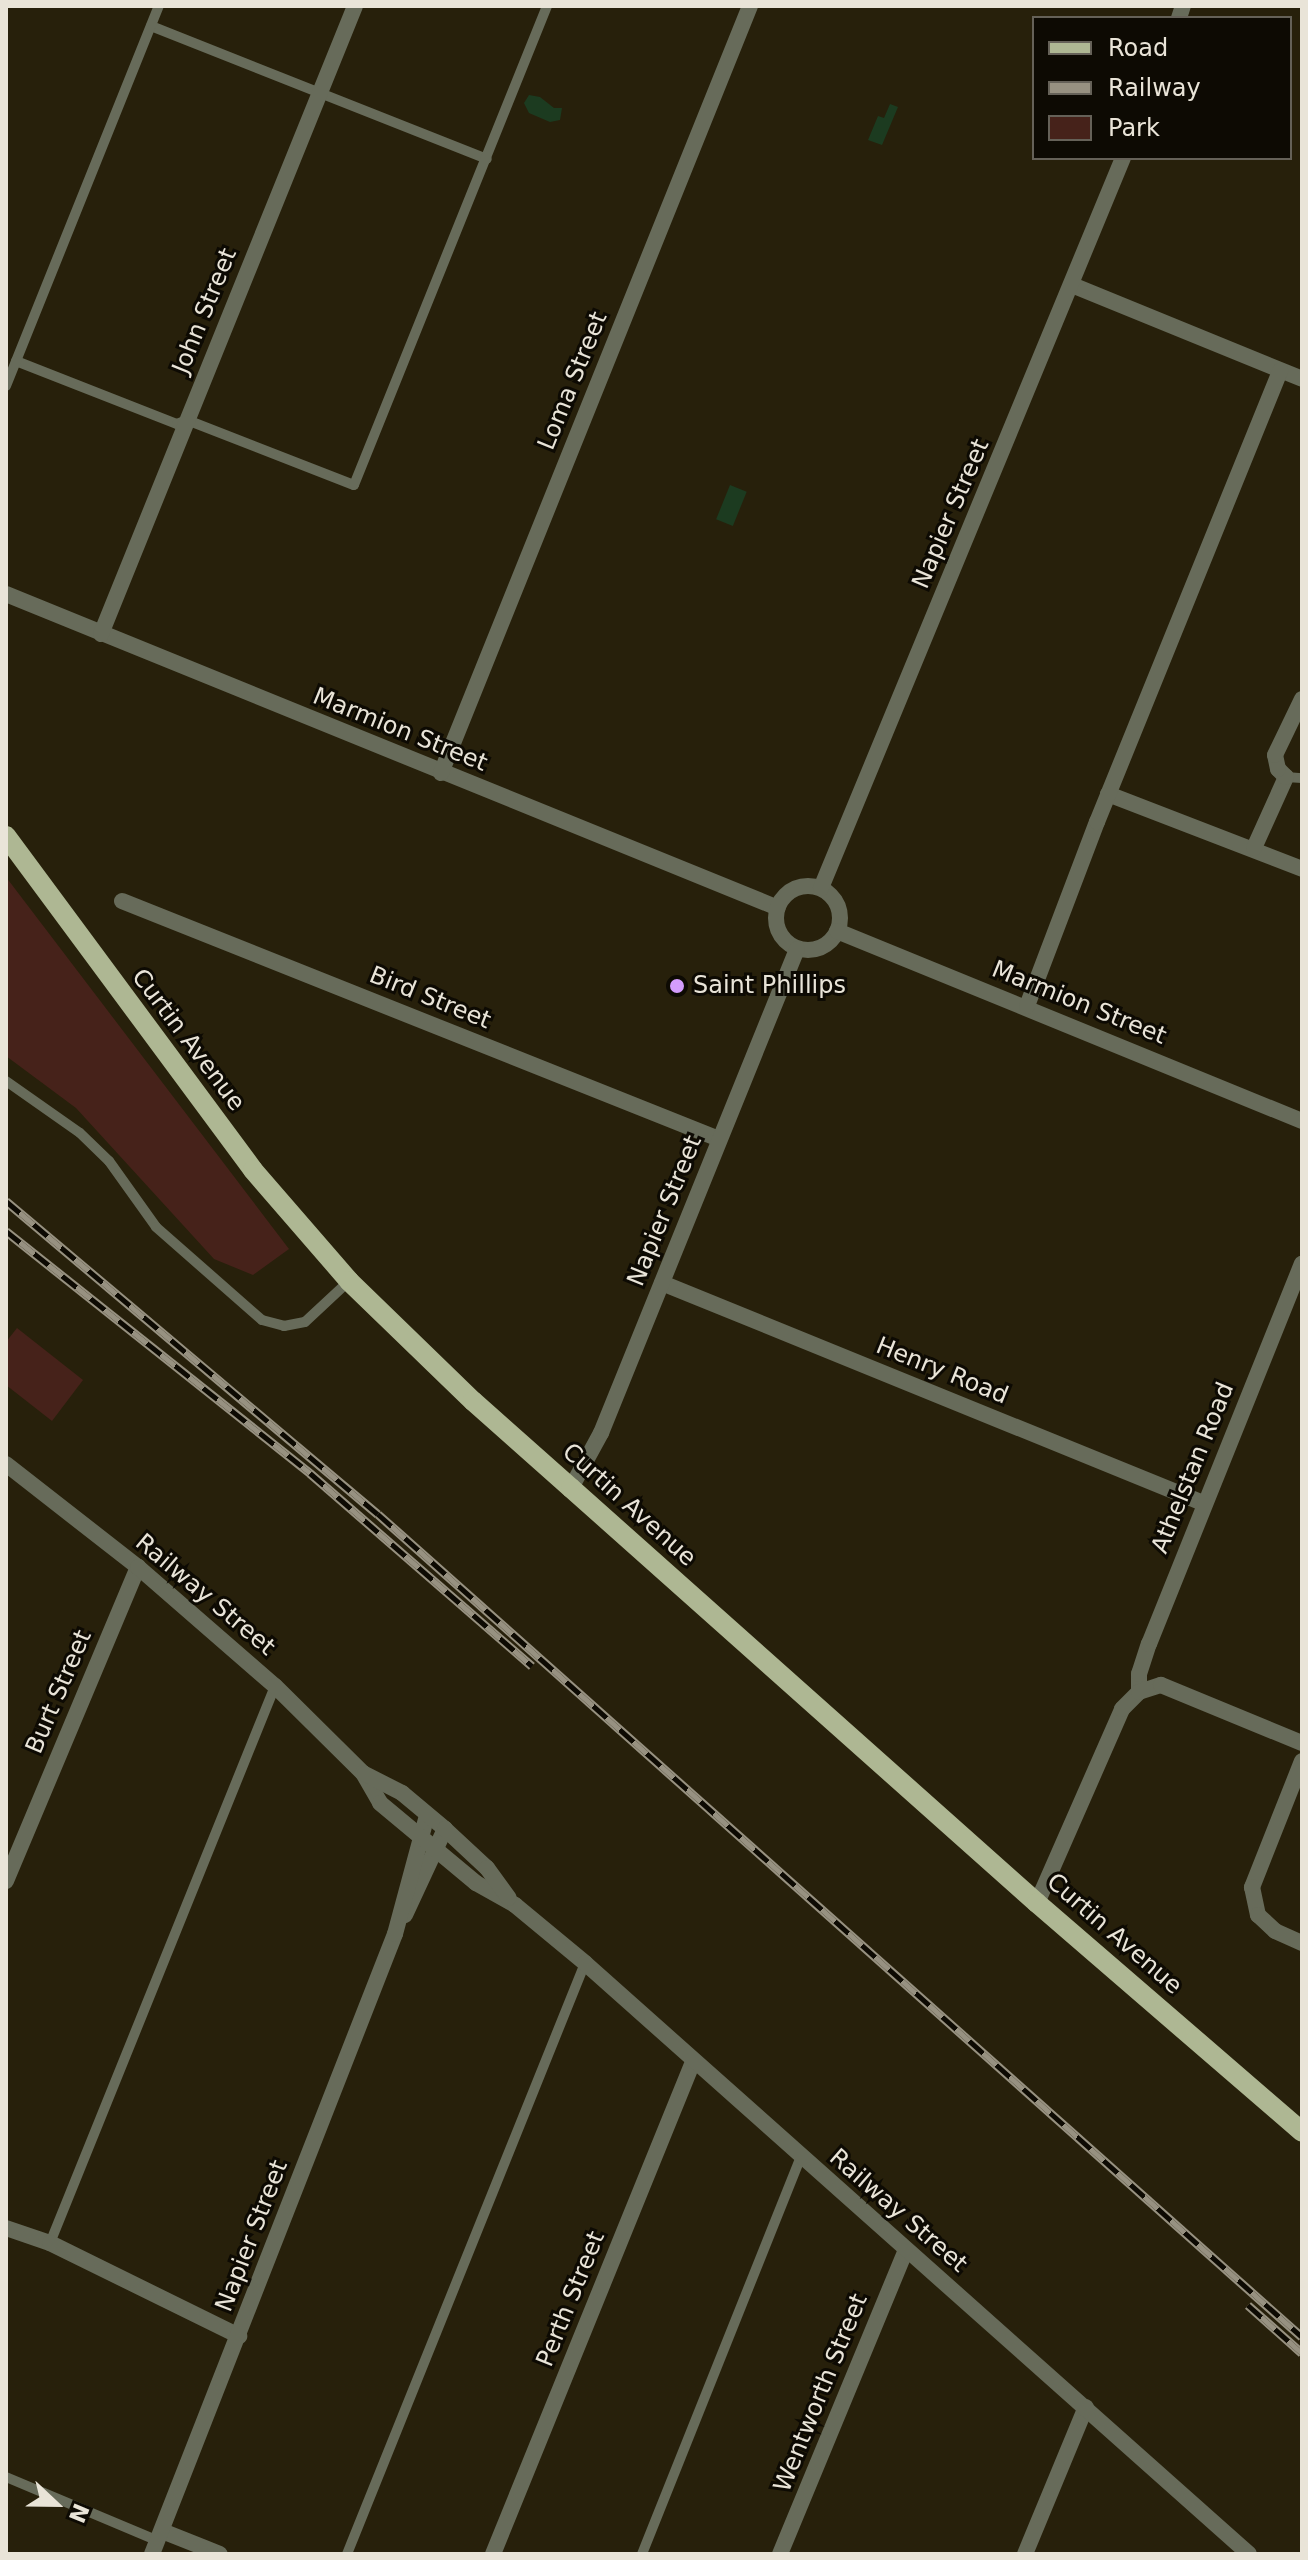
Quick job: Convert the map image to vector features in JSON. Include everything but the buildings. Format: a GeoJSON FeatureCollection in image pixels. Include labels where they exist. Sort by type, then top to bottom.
{"type":"FeatureCollection","features":[{"type":"Feature","properties":{"kind":"main road","name":"Curtin Avenue"},"geometry":{"type":"LineString","coordinates":[[6,836],[253,1170],[349,1281],[473,1401],[1037,1903],[1302,2132]]}},
{"type":"Feature","properties":{"kind":"street","name":"John Street"},"geometry":{"type":"LineString","coordinates":[[101,634],[355,6]]}},
{"type":"Feature","properties":{"kind":"street","name":"Loma Street"},"geometry":{"type":"LineString","coordinates":[[441,773],[750,6]]}},
{"type":"Feature","properties":{"kind":"street","name":"Napier Street"},"geometry":{"type":"LineString","coordinates":[[821,888],[1122,160]]}},
{"type":"Feature","properties":{"kind":"street"},"geometry":{"type":"LineString","coordinates":[[1072,285],[1302,379]]}},
{"type":"Feature","properties":{"kind":"street"},"geometry":{"type":"LineString","coordinates":[[1027,1006],[1108,794],[1280,371]]}},
{"type":"Feature","properties":{"kind":"street","name":"Marmion Street"},"geometry":{"type":"LineString","coordinates":[[6,594],[778,908]]}},
{"type":"Feature","properties":{"kind":"street"},"geometry":{"type":"LineString","coordinates":[[1254,848],[1294,778],[1278,769],[1275,755],[1302,699]]}},
{"type":"Feature","properties":{"kind":"street"},"geometry":{"type":"LineString","coordinates":[[1108,794],[1302,869]]}},
{"type":"Feature","properties":{"kind":"street"},"geometry":{"type":"LineString","coordinates":[[802,886],[821,888],[836,902],[839,911],[837,931],[832,939],[816,949],[797,949],[782,938],[775,915],[778,908],[793,889],[802,886]]}},
{"type":"Feature","properties":{"kind":"street","name":"Bird Street"},"geometry":{"type":"LineString","coordinates":[[122,901],[719,1139]]}},
{"type":"Feature","properties":{"kind":"street","name":"Marmion Street"},"geometry":{"type":"LineString","coordinates":[[837,931],[1027,1006],[1302,1121]]}},
{"type":"Feature","properties":{"kind":"street","name":"Napier Street"},"geometry":{"type":"LineString","coordinates":[[571,1488],[601,1433],[797,949]]}},
{"type":"Feature","properties":{"kind":"street","name":"Athelstan Road"},"geometry":{"type":"LineString","coordinates":[[1037,1903],[1122,1709],[1139,1692],[1139,1674],[1149,1644],[1203,1503],[1302,1264]]}},
{"type":"Feature","properties":{"kind":"street","name":"Henry Road"},"geometry":{"type":"LineString","coordinates":[[662,1283],[1203,1503]]}},
{"type":"Feature","properties":{"kind":"street","name":"Railway Street"},"geometry":{"type":"LineString","coordinates":[[6,1464],[138,1567],[275,1686],[363,1773],[380,1803],[476,1883],[515,1905],[585,1963],[1249,2554]]}},
{"type":"Feature","properties":{"kind":"street","name":"Burt Street"},"geometry":{"type":"LineString","coordinates":[[6,1881],[138,1567]]}},
{"type":"Feature","properties":{"kind":"street"},"geometry":{"type":"LineString","coordinates":[[1139,1692],[1161,1685],[1302,1743]]}},
{"type":"Feature","properties":{"kind":"street"},"geometry":{"type":"LineString","coordinates":[[1302,1761],[1252,1887],[1258,1915],[1275,1931],[1302,1943]]}},
{"type":"Feature","properties":{"kind":"street","name":"Railway Street"},"geometry":{"type":"LineString","coordinates":[[363,1773],[402,1793],[445,1829],[487,1868],[515,1905]]}},
{"type":"Feature","properties":{"kind":"street","name":"Napier Street"},"geometry":{"type":"LineString","coordinates":[[395,1934],[419,1835],[427,1815]]}},
{"type":"Feature","properties":{"kind":"street","name":"Napier Street"},"geometry":{"type":"LineString","coordinates":[[157,2542],[395,1934],[445,1829]]}},
{"type":"Feature","properties":{"kind":"street","name":"Perth Street"},"geometry":{"type":"LineString","coordinates":[[493,2554],[693,2062]]}},
{"type":"Feature","properties":{"kind":"street"},"geometry":{"type":"LineString","coordinates":[[6,2228],[50,2243],[239,2336]]}},
{"type":"Feature","properties":{"kind":"street","name":"Wentworth Street"},"geometry":{"type":"LineString","coordinates":[[780,2554],[906,2250]]}},
{"type":"Feature","properties":{"kind":"street"},"geometry":{"type":"LineString","coordinates":[[1025,2554],[1086,2407]]}},
{"type":"Feature","properties":{"kind":"street"},"geometry":{"type":"LineString","coordinates":[[157,2542],[220,2554]]}},
{"type":"Feature","properties":{"kind":"lane"},"geometry":{"type":"LineString","coordinates":[[6,386],[159,6]]}},
{"type":"Feature","properties":{"kind":"lane"},"geometry":{"type":"LineString","coordinates":[[16,361],[177,424],[187,420],[354,485],[547,6]]}},
{"type":"Feature","properties":{"kind":"lane"},"geometry":{"type":"LineString","coordinates":[[151,26],[487,159]]}},
{"type":"Feature","properties":{"kind":"lane"},"geometry":{"type":"LineString","coordinates":[[6,1081],[80,1133],[109,1161],[156,1227],[262,1320],[284,1326],[305,1322],[349,1281]]}},
{"type":"Feature","properties":{"kind":"lane"},"geometry":{"type":"LineString","coordinates":[[50,2243],[275,1686]]}},
{"type":"Feature","properties":{"kind":"lane"},"geometry":{"type":"LineString","coordinates":[[347,2554],[585,1963]]}},
{"type":"Feature","properties":{"kind":"lane"},"geometry":{"type":"LineString","coordinates":[[642,2554],[801,2157]]}},
{"type":"Feature","properties":{"kind":"lane"},"geometry":{"type":"LineString","coordinates":[[6,2477],[157,2542]]}},
{"type":"Feature","properties":{"kind":"green space"},"geometry":{"type":"Polygon","coordinates":[[[6,877],[289,1249],[253,1275],[214,1259],[76,1108],[6,1056],[6,877]]]}},
{"type":"Feature","properties":{"kind":"green space"},"geometry":{"type":"Polygon","coordinates":[[[17,1328],[83,1380],[52,1421],[6,1385],[6,1342],[17,1328]]]}},
{"type":"Feature","properties":{"kind":"shaded area"},"geometry":{"type":"Polygon","coordinates":[[[529,95],[540,97],[554,108],[562,108],[560,120],[550,122],[529,113],[524,103],[529,95]]]}},
{"type":"Feature","properties":{"kind":"shaded area"},"geometry":{"type":"Polygon","coordinates":[[[890,104],[898,107],[882,145],[868,140],[878,116],[884,118],[890,104]]]}},
{"type":"Feature","properties":{"kind":"shaded area"},"geometry":{"type":"Polygon","coordinates":[[[730,485],[747,492],[733,526],[716,519],[730,485]]]}},
{"type":"Feature","properties":{"kind":"railway"},"geometry":{"type":"LineString","coordinates":[[6,1201],[378,1514],[1302,2337]]}},
{"type":"Feature","properties":{"kind":"railway"},"geometry":{"type":"LineString","coordinates":[[6,1231],[310,1473],[532,1666]]}},
{"type":"Feature","properties":{"kind":"railway"},"geometry":{"type":"LineString","coordinates":[[1248,2305],[1302,2353]]}},
{"type":"Feature","properties":{"kind":"place","name":"Saint Phillips"},"geometry":{"type":"Point","coordinates":[677,986]}}]}
